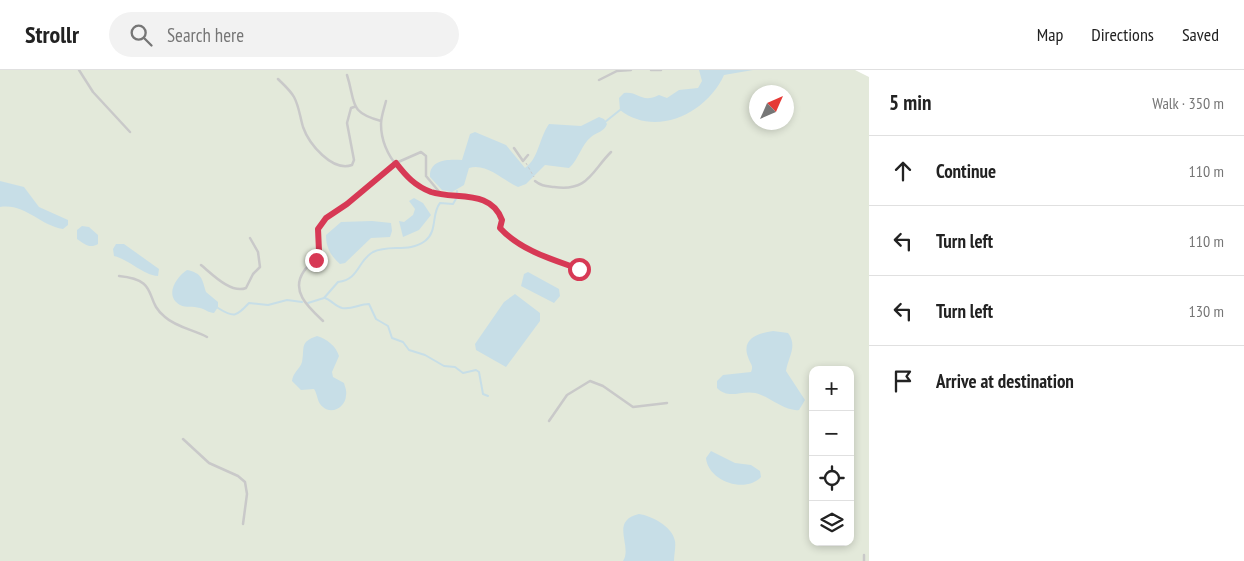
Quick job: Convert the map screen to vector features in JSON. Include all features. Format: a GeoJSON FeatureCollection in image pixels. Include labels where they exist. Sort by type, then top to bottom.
{"type":"FeatureCollection","features":[{"type":"Feature","properties":{"kind":"lane"},"geometry":{"type":"LineString","coordinates":[[79,70],[93,92],[130,132]]}},
{"type":"Feature","properties":{"kind":"lane"},"geometry":{"type":"LineString","coordinates":[[599,80],[617,71],[631,70]]}},
{"type":"Feature","properties":{"kind":"lane"},"geometry":{"type":"LineString","coordinates":[[651,70],[661,70]]}},
{"type":"Feature","properties":{"kind":"lane"},"geometry":{"type":"LineString","coordinates":[[347,75],[354,107],[359,112],[381,121]]}},
{"type":"Feature","properties":{"kind":"lane"},"geometry":{"type":"LineString","coordinates":[[278,79],[292,94],[304,129],[313,145],[328,160],[340,166],[352,165],[354,160],[347,123],[351,108],[354,107]]}},
{"type":"Feature","properties":{"kind":"lane"},"geometry":{"type":"LineString","coordinates":[[386,101],[381,121],[384,146],[413,182],[441,194],[470,196],[494,207],[502,220],[500,228],[509,238],[520,245],[579,269]]}},
{"type":"Feature","properties":{"kind":"lane"},"geometry":{"type":"LineString","coordinates":[[514,148],[523,161],[528,155]]}},
{"type":"Feature","properties":{"kind":"lane"},"geometry":{"type":"LineString","coordinates":[[323,321],[308,305],[298,289],[298,281],[318,256],[318,229],[326,218],[347,204],[396,163],[421,152],[425,154],[426,176],[441,194]]}},
{"type":"Feature","properties":{"kind":"lane"},"geometry":{"type":"LineString","coordinates":[[535,180],[540,185],[576,187],[593,175],[611,152]]}},
{"type":"Feature","properties":{"kind":"lane"},"geometry":{"type":"LineString","coordinates":[[201,265],[227,285],[242,290],[246,288],[253,274],[260,267],[258,252],[250,238]]}},
{"type":"Feature","properties":{"kind":"lane"},"geometry":{"type":"LineString","coordinates":[[118,276],[136,279],[144,284],[151,291],[159,312],[166,319],[208,337]]}},
{"type":"Feature","properties":{"kind":"lane"},"geometry":{"type":"LineString","coordinates":[[549,421],[567,395],[590,381],[603,386],[634,407],[667,403]]}},
{"type":"Feature","properties":{"kind":"lane"},"geometry":{"type":"LineString","coordinates":[[183,439],[209,463],[238,476],[245,482],[247,494],[243,524]]}},
{"type":"Feature","properties":{"kind":"lane"},"geometry":{"type":"LineString","coordinates":[[864,555],[864,561]]}},
{"type":"Feature","properties":{"kind":"path"},"geometry":{"type":"LineString","coordinates":[[526,162],[535,180]]}},
{"type":"Feature","properties":{"kind":"green space"},"geometry":{"type":"Polygon","coordinates":[[[0,70],[855,70],[869,77],[869,561],[0,561],[0,70]]]}},
{"type":"Feature","properties":{"kind":"water"},"geometry":{"type":"Polygon","coordinates":[[[699,70],[753,70],[724,75],[716,89],[706,100],[693,110],[679,117],[649,122],[634,118],[620,110],[619,98],[624,93],[644,98],[659,95],[667,98],[679,90],[698,88],[702,81],[699,70]]]}},
{"type":"Feature","properties":{"kind":"water"},"geometry":{"type":"Polygon","coordinates":[[[599,117],[604,119],[607,124],[606,127],[588,140],[569,168],[545,165],[526,184],[518,187],[488,170],[476,167],[469,168],[464,185],[452,192],[442,190],[430,177],[436,163],[446,160],[462,160],[470,134],[475,132],[506,145],[525,168],[533,159],[549,124],[581,126],[599,117]]]}},
{"type":"Feature","properties":{"kind":"water"},"geometry":{"type":"Polygon","coordinates":[[[0,181],[24,187],[39,207],[68,220],[68,225],[63,229],[54,227],[17,208],[0,207],[0,181]]]}},
{"type":"Feature","properties":{"kind":"water"},"geometry":{"type":"Polygon","coordinates":[[[414,198],[423,203],[431,215],[419,230],[403,237],[399,221],[404,222],[413,215],[415,209],[409,201],[414,198]]]}},
{"type":"Feature","properties":{"kind":"water"},"geometry":{"type":"Polygon","coordinates":[[[372,221],[391,223],[392,231],[390,237],[371,238],[345,263],[340,264],[329,251],[326,235],[341,222],[372,221]]]}},
{"type":"Feature","properties":{"kind":"water"},"geometry":{"type":"Polygon","coordinates":[[[82,226],[89,227],[98,235],[98,244],[90,246],[77,239],[77,230],[82,226]]]}},
{"type":"Feature","properties":{"kind":"water"},"geometry":{"type":"Polygon","coordinates":[[[116,244],[124,244],[159,269],[158,276],[147,273],[114,256],[113,249],[116,244]]]}},
{"type":"Feature","properties":{"kind":"water"},"geometry":{"type":"Polygon","coordinates":[[[187,270],[199,275],[206,292],[218,302],[218,307],[214,313],[200,308],[182,306],[175,301],[172,292],[173,287],[179,277],[187,270]]]}},
{"type":"Feature","properties":{"kind":"water"},"geometry":{"type":"Polygon","coordinates":[[[528,272],[559,289],[560,296],[554,303],[521,286],[524,274],[528,272]]]}},
{"type":"Feature","properties":{"kind":"water"},"geometry":{"type":"Polygon","coordinates":[[[515,294],[540,313],[540,321],[506,367],[476,350],[475,344],[504,302],[515,294]]]}},
{"type":"Feature","properties":{"kind":"water"},"geometry":{"type":"Polygon","coordinates":[[[773,331],[788,333],[791,338],[792,347],[786,371],[805,400],[799,410],[788,409],[755,393],[731,394],[722,392],[717,388],[717,381],[723,375],[751,372],[752,366],[746,351],[749,341],[757,335],[773,331]]]}},
{"type":"Feature","properties":{"kind":"water"},"geometry":{"type":"Polygon","coordinates":[[[317,336],[331,343],[339,356],[332,372],[333,377],[344,383],[346,394],[344,403],[334,410],[327,409],[321,405],[314,389],[301,390],[292,381],[302,362],[305,343],[317,336]]]}},
{"type":"Feature","properties":{"kind":"water"},"geometry":{"type":"Polygon","coordinates":[[[711,451],[735,463],[751,465],[760,471],[761,477],[754,482],[737,485],[720,479],[708,466],[706,458],[711,451]]]}},
{"type":"Feature","properties":{"kind":"water"},"geometry":{"type":"Polygon","coordinates":[[[639,514],[655,519],[670,531],[675,541],[674,561],[623,561],[626,548],[623,528],[625,522],[630,517],[639,514]]]}},
{"type":"Feature","properties":{"kind":"waterway"},"geometry":{"type":"LineString","coordinates":[[605,122],[620,110]]}},
{"type":"Feature","properties":{"kind":"waterway"},"geometry":{"type":"LineString","coordinates":[[308,303],[324,298],[338,282],[355,274],[364,260],[373,252],[412,247],[425,241],[432,232],[437,207],[440,203],[453,204],[457,197]]}},
{"type":"Feature","properties":{"kind":"waterway"},"geometry":{"type":"LineString","coordinates":[[325,298],[342,308],[369,304],[376,319],[388,326],[392,338],[403,342],[409,350],[425,355],[444,366],[455,367],[463,373],[476,370],[479,372],[483,394],[488,396]]}},
{"type":"Feature","properties":{"kind":"waterway"},"geometry":{"type":"LineString","coordinates":[[218,308],[231,315],[235,315],[249,303],[268,305],[287,300],[302,302]]}},
{"type":"Feature","properties":{"kind":"route"},"geometry":{"type":"LineString","coordinates":[[316,260],[319,251],[318,229],[326,218],[347,204],[396,163],[408,178],[424,189],[441,194],[470,196],[494,207],[502,220],[500,228],[509,238],[520,245],[579,269]]}}]}
